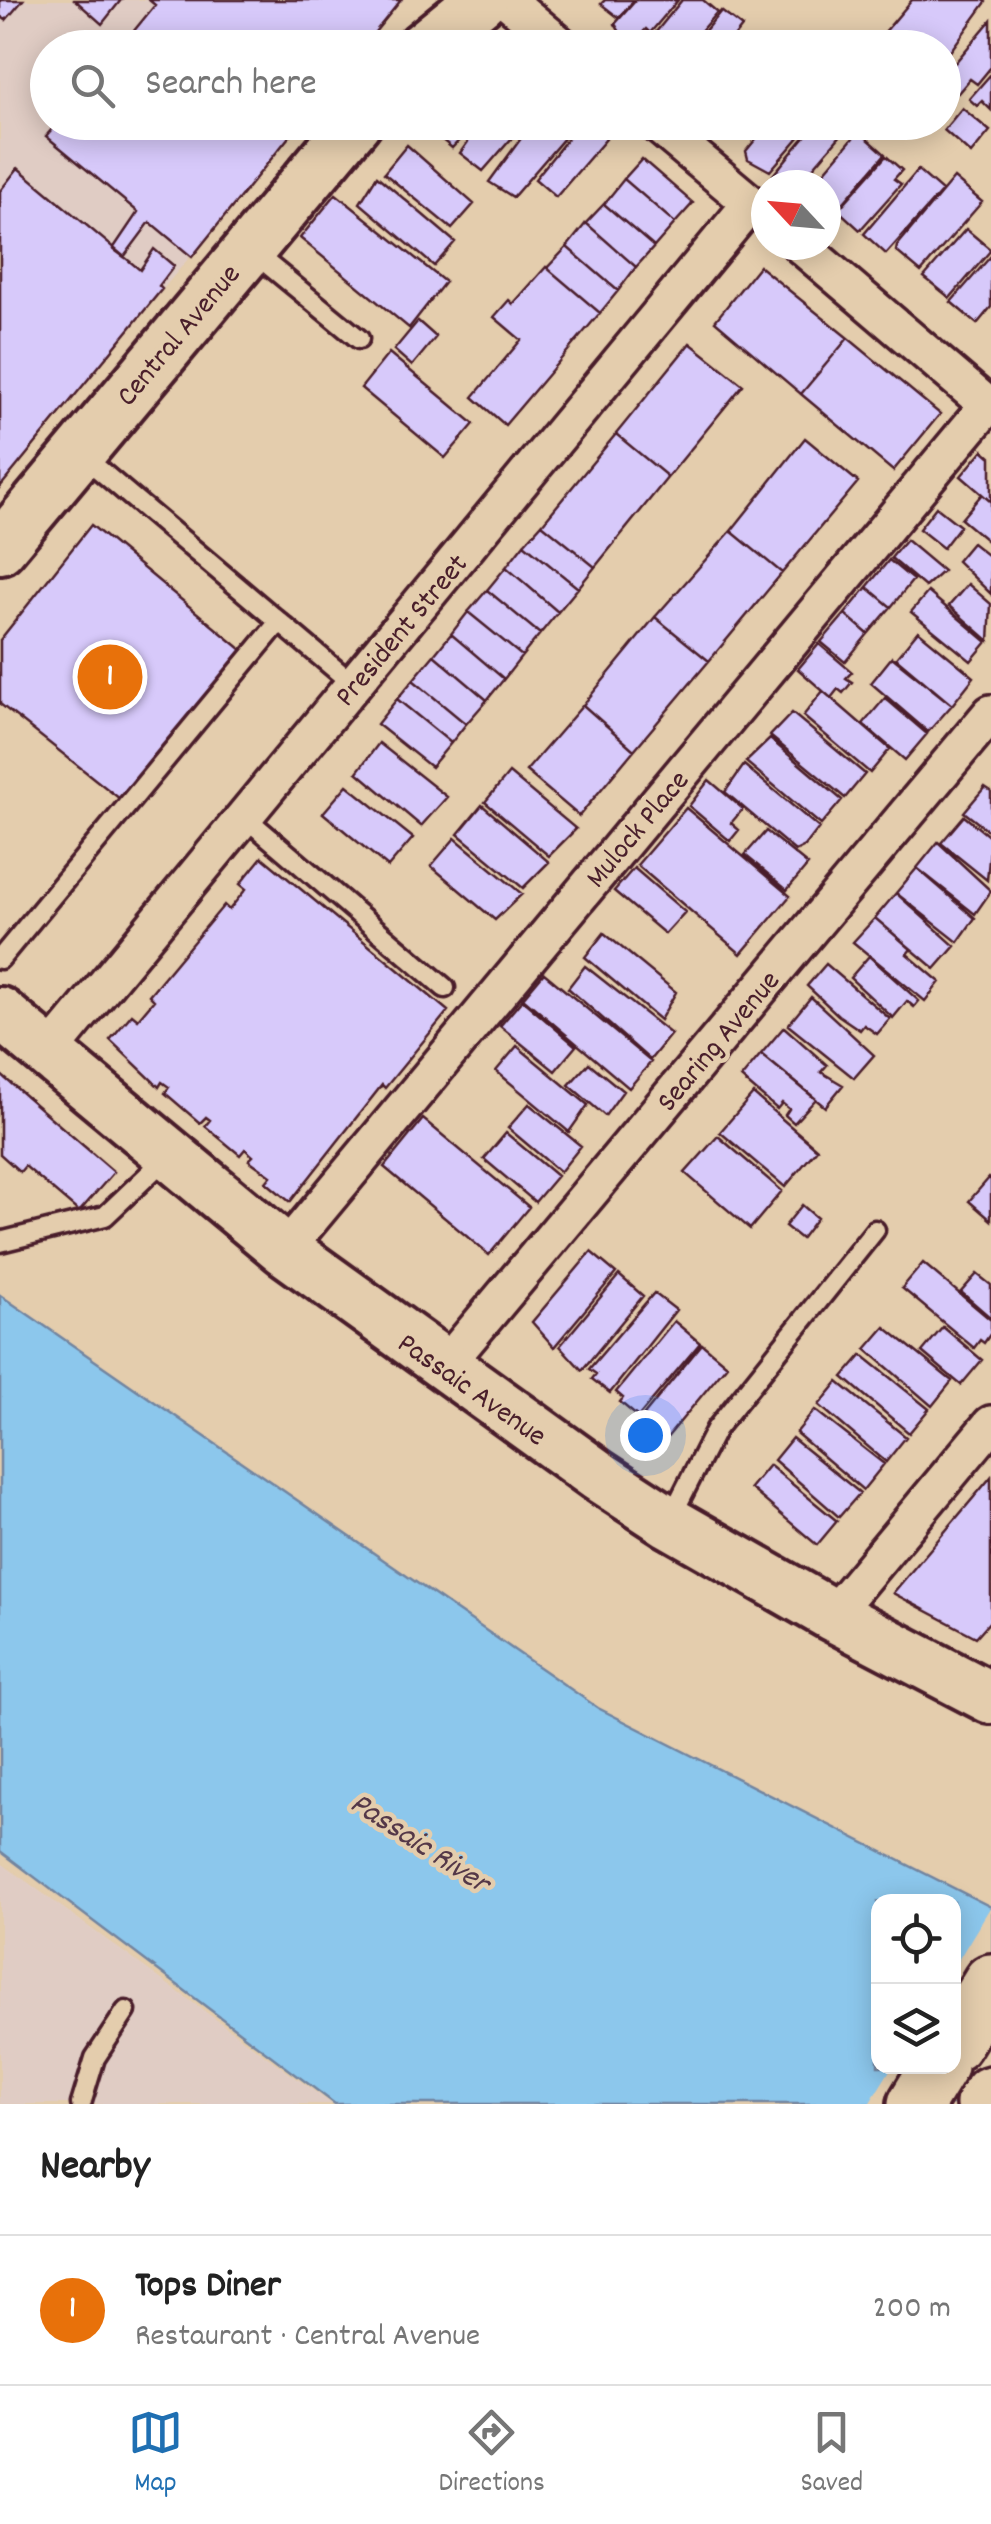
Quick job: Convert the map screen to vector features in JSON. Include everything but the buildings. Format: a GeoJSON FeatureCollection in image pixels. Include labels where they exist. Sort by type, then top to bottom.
{"type":"FeatureCollection","features":[{"type":"Feature","properties":{"kind":"highway"},"geometry":{"type":"LineString","coordinates":[[961,2031],[991,1982]]}},
{"type":"Feature","properties":{"kind":"highway"},"geometry":{"type":"LineString","coordinates":[[916,2104],[934,2074]]}},
{"type":"Feature","properties":{"kind":"highway"},"geometry":{"type":"LineString","coordinates":[[984,2104],[991,2094]]}},
{"type":"Feature","properties":{"kind":"main road"},"geometry":{"type":"LineString","coordinates":[[444,30],[481,0]]}},
{"type":"Feature","properties":{"kind":"main road","name":"Central Avenue"},"geometry":{"type":"LineString","coordinates":[[0,548],[341,140]]}},
{"type":"Feature","properties":{"kind":"main road","name":"Passaic Avenue"},"geometry":{"type":"LineString","coordinates":[[0,1014],[285,1250],[443,1368],[669,1522],[832,1615],[991,1698]]}},
{"type":"Feature","properties":{"kind":"street"},"geometry":{"type":"LineString","coordinates":[[507,0],[543,30]]}},
{"type":"Feature","properties":{"kind":"street"},"geometry":{"type":"LineString","coordinates":[[675,140],[751,204]]}},
{"type":"Feature","properties":{"kind":"street","name":"President Street"},"geometry":{"type":"LineString","coordinates":[[48,1054],[354,685],[751,218]]}},
{"type":"Feature","properties":{"kind":"street"},"geometry":{"type":"LineString","coordinates":[[818,260],[989,407]]}},
{"type":"Feature","properties":{"kind":"street","name":"Mulock Place"},"geometry":{"type":"LineString","coordinates":[[285,1250],[989,407]]}},
{"type":"Feature","properties":{"kind":"street","name":"Searing Avenue"},"geometry":{"type":"LineString","coordinates":[[443,1368],[991,713]]}},
{"type":"Feature","properties":{"kind":"street"},"geometry":{"type":"LineString","coordinates":[[832,1615],[991,1424]]}},
{"type":"Feature","properties":{"kind":"lane"},"geometry":{"type":"LineString","coordinates":[[249,248],[359,339]]}},
{"type":"Feature","properties":{"kind":"lane"},"geometry":{"type":"LineString","coordinates":[[78,453],[354,685]]}},
{"type":"Feature","properties":{"kind":"lane"},"geometry":{"type":"LineString","coordinates":[[0,958],[279,622]]}},
{"type":"Feature","properties":{"kind":"lane"},"geometry":{"type":"LineString","coordinates":[[244,817],[445,988]]}},
{"type":"Feature","properties":{"kind":"lane"},"geometry":{"type":"LineString","coordinates":[[0,1242],[105,1216],[169,1155]]}},
{"type":"Feature","properties":{"kind":"lane"},"geometry":{"type":"LineString","coordinates":[[669,1522],[716,1429],[875,1230]]}},
{"type":"Feature","properties":{"kind":"lane"},"geometry":{"type":"LineString","coordinates":[[81,2104],[94,2058],[126,2011]]}},
{"type":"Feature","properties":{"kind":"shaded area"},"geometry":{"type":"Polygon","coordinates":[[[0,0],[403,0],[377,30],[30,30],[30,140],[287,140],[0,485],[0,0]]]}},
{"type":"Feature","properties":{"kind":"shaded area"},"geometry":{"type":"Polygon","coordinates":[[[0,1862],[332,2104],[0,2104],[0,1862]]]}},
{"type":"Feature","properties":{"kind":"water","name":"Passaic River"},"geometry":{"type":"Polygon","coordinates":[[[0,1295],[598,1708],[991,1907],[991,2104],[335,2104],[0,1851],[0,1295]]]}},
{"type":"Feature","properties":{"kind":"pier"},"geometry":{"type":"Polygon","coordinates":[[[991,1906],[991,2104],[869,2104],[888,2074],[961,2074],[961,1955],[991,1906]]]}},
{"type":"Feature","properties":{"kind":"place","name":"Tops Diner"},"geometry":{"type":"Point","coordinates":[110,677]}}]}
